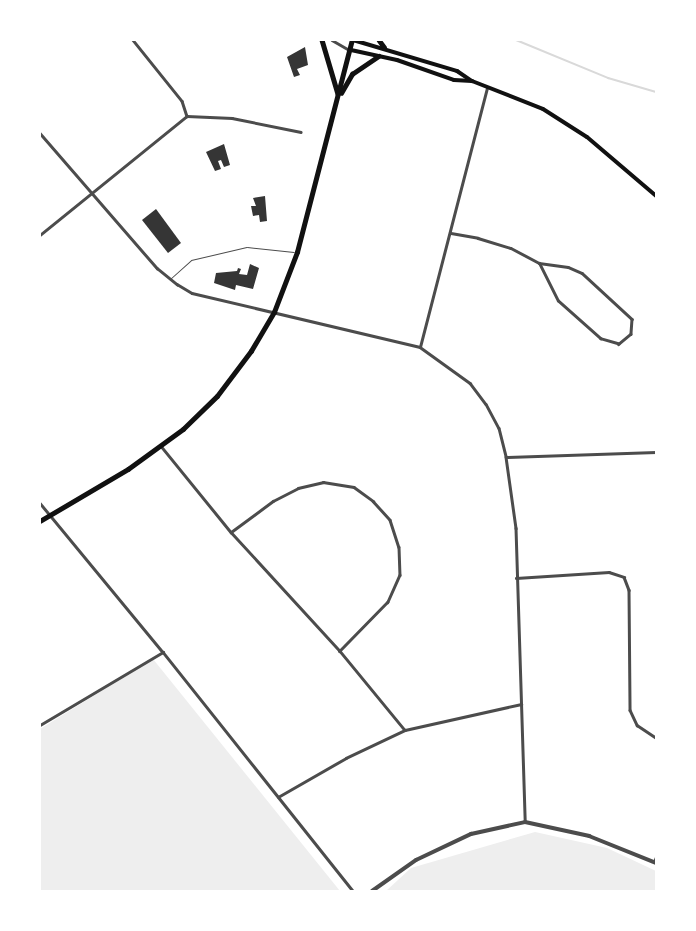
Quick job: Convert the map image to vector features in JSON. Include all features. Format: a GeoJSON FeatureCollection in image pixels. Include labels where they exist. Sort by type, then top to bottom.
{"type":"FeatureCollection","features":[{"type":"Feature","properties":{"kind":"highway"},"geometry":{"type":"LineString","coordinates":[[322,40],[338,96]]}},
{"type":"Feature","properties":{"kind":"highway"},"geometry":{"type":"LineString","coordinates":[[40,521],[161,446],[216,396],[251,351],[274,312],[297,252],[353,40]]}},
{"type":"Feature","properties":{"kind":"highway"},"geometry":{"type":"LineString","coordinates":[[379,40],[384,47]]}},
{"type":"Feature","properties":{"kind":"highway"},"geometry":{"type":"LineString","coordinates":[[338,96],[352,74],[379,56]]}},
{"type":"Feature","properties":{"kind":"main road"},"geometry":{"type":"LineString","coordinates":[[353,40],[384,47],[457,71],[472,82]]}},
{"type":"Feature","properties":{"kind":"main road"},"geometry":{"type":"LineString","coordinates":[[350,50],[379,56],[454,80],[472,82],[543,109],[572,126],[656,196]]}},
{"type":"Feature","properties":{"kind":"street"},"geometry":{"type":"LineString","coordinates":[[133,40],[182,101],[187,116]]}},
{"type":"Feature","properties":{"kind":"street"},"geometry":{"type":"LineString","coordinates":[[332,40],[350,50]]}},
{"type":"Feature","properties":{"kind":"street"},"geometry":{"type":"LineString","coordinates":[[420,346],[451,233],[487,87]]}},
{"type":"Feature","properties":{"kind":"street"},"geometry":{"type":"LineString","coordinates":[[40,235],[90,192],[187,116],[232,118],[301,132]]}},
{"type":"Feature","properties":{"kind":"street"},"geometry":{"type":"LineString","coordinates":[[40,133],[90,192],[170,280],[192,293],[420,346],[447,364],[480,397],[499,428],[506,457],[516,528],[516,578],[525,822]]}},
{"type":"Feature","properties":{"kind":"street"},"geometry":{"type":"LineString","coordinates":[[451,233],[511,248],[539,263],[568,267],[582,273],[632,319],[631,334],[619,344],[601,338],[558,301],[539,263]]}},
{"type":"Feature","properties":{"kind":"street"},"geometry":{"type":"LineString","coordinates":[[161,446],[231,532],[340,651],[405,730]]}},
{"type":"Feature","properties":{"kind":"street"},"geometry":{"type":"LineString","coordinates":[[506,457],[656,452]]}},
{"type":"Feature","properties":{"kind":"street"},"geometry":{"type":"LineString","coordinates":[[231,532],[273,502],[298,488],[323,482],[354,487],[374,501],[390,520],[399,547],[400,575],[388,602],[340,651]]}},
{"type":"Feature","properties":{"kind":"street"},"geometry":{"type":"LineString","coordinates":[[40,503],[163,652],[352,891]]}},
{"type":"Feature","properties":{"kind":"street"},"geometry":{"type":"LineString","coordinates":[[516,578],[609,572],[624,577],[629,590],[630,710],[637,725],[656,738]]}},
{"type":"Feature","properties":{"kind":"street"},"geometry":{"type":"LineString","coordinates":[[40,725],[163,652]]}},
{"type":"Feature","properties":{"kind":"street"},"geometry":{"type":"LineString","coordinates":[[278,797],[346,758],[405,730],[522,704]]}},
{"type":"Feature","properties":{"kind":"street"},"geometry":{"type":"LineString","coordinates":[[372,891],[416,860],[471,834],[525,822],[588,836],[655,860]]}},
{"type":"Feature","properties":{"kind":"lane"},"geometry":{"type":"LineString","coordinates":[[170,280],[190,260],[247,247],[297,252]]}},
{"type":"Feature","properties":{"kind":"shaded area"},"geometry":{"type":"Polygon","coordinates":[[[153,659],[340,891],[40,891],[40,729],[153,659]]]}},
{"type":"Feature","properties":{"kind":"shaded area"},"geometry":{"type":"Polygon","coordinates":[[[535,832],[607,848],[656,871],[656,891],[386,891],[411,868],[535,832]]]}},
{"type":"Feature","properties":{"kind":"building"},"geometry":{"type":"Polygon","coordinates":[[[305,47],[308,65],[297,69],[300,75],[294,77],[287,57],[305,47]]]}},
{"type":"Feature","properties":{"kind":"building"},"geometry":{"type":"Polygon","coordinates":[[[224,144],[230,165],[224,167],[221,160],[218,161],[221,169],[215,171],[206,152],[224,144]]]}},
{"type":"Feature","properties":{"kind":"building"},"geometry":{"type":"Polygon","coordinates":[[[265,196],[267,221],[260,222],[259,215],[253,216],[251,206],[256,206],[253,198],[265,196]]]}},
{"type":"Feature","properties":{"kind":"building"},"geometry":{"type":"Polygon","coordinates":[[[156,209],[181,243],[168,253],[142,220],[156,209]]]}},
{"type":"Feature","properties":{"kind":"building"},"geometry":{"type":"Polygon","coordinates":[[[250,264],[259,268],[253,289],[236,285],[235,290],[214,283],[216,273],[237,271],[238,268],[241,269],[239,274],[247,275],[250,264]]]}},
{"type":"Feature","properties":{"kind":"waterway"},"geometry":{"type":"LineString","coordinates":[[516,40],[608,78],[656,92]]}}]}
